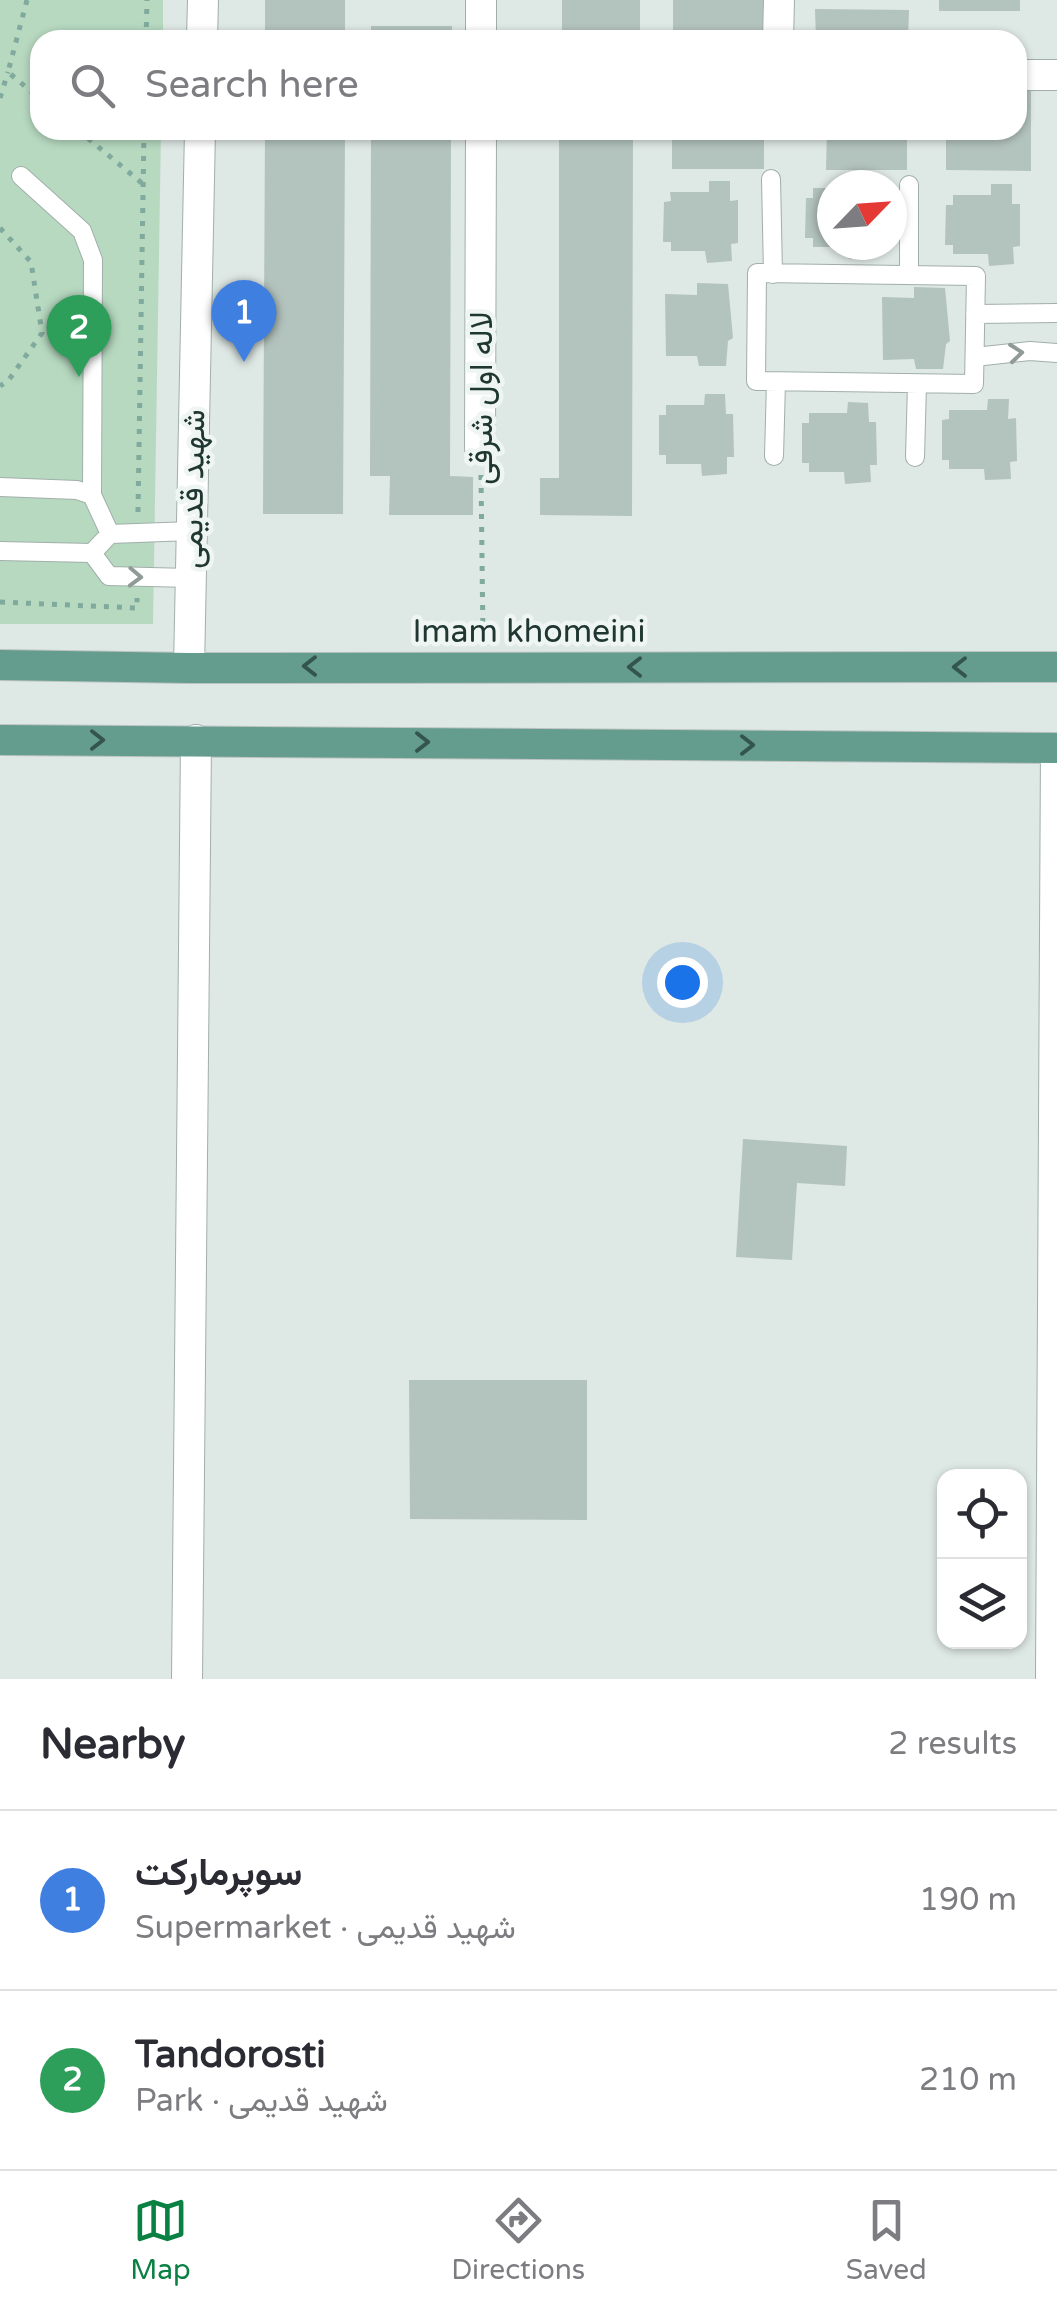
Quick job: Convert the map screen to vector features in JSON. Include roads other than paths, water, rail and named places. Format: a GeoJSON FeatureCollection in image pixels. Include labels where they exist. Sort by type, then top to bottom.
{"type":"FeatureCollection","features":[{"type":"Feature","properties":{"kind":"main road","name":"Imam khomeini"},"geometry":{"type":"LineString","coordinates":[[0,665],[1057,666]]}},
{"type":"Feature","properties":{"kind":"main road"},"geometry":{"type":"LineString","coordinates":[[0,740],[1057,748]]}},
{"type":"Feature","properties":{"kind":"street"},"geometry":{"type":"LineString","coordinates":[[202,0],[202,30]]}},
{"type":"Feature","properties":{"kind":"street"},"geometry":{"type":"LineString","coordinates":[[481,0],[481,30]]}},
{"type":"Feature","properties":{"kind":"street"},"geometry":{"type":"LineString","coordinates":[[778,30],[779,0]]}},
{"type":"Feature","properties":{"kind":"street"},"geometry":{"type":"LineString","coordinates":[[1027,75],[1057,76]]}},
{"type":"Feature","properties":{"kind":"street","name":"شهید قدیمی"},"geometry":{"type":"LineString","coordinates":[[189,668],[200,140]]}},
{"type":"Feature","properties":{"kind":"street","name":"لاله اول شرقی"},"geometry":{"type":"LineString","coordinates":[[480,448],[481,140]]}},
{"type":"Feature","properties":{"kind":"street"},"geometry":{"type":"LineString","coordinates":[[186,1679],[196,740]]}},
{"type":"Feature","properties":{"kind":"street"},"geometry":{"type":"LineString","coordinates":[[1052,1679],[1057,748]]}},
{"type":"Feature","properties":{"kind":"lane"},"geometry":{"type":"LineString","coordinates":[[22,176],[82,231],[93,260],[92,495],[110,534]]}},
{"type":"Feature","properties":{"kind":"lane"},"geometry":{"type":"LineString","coordinates":[[771,179],[773,274]]}},
{"type":"Feature","properties":{"kind":"lane"},"geometry":{"type":"LineString","coordinates":[[909,185],[909,275]]}},
{"type":"Feature","properties":{"kind":"lane"},"geometry":{"type":"LineString","coordinates":[[757,273],[909,275],[976,276],[974,384],[756,382],[757,273]]}},
{"type":"Feature","properties":{"kind":"lane"},"geometry":{"type":"LineString","coordinates":[[975,314],[1057,314]]}},
{"type":"Feature","properties":{"kind":"lane"},"geometry":{"type":"LineString","coordinates":[[975,357],[1030,350],[1057,353]]}},
{"type":"Feature","properties":{"kind":"lane"},"geometry":{"type":"LineString","coordinates":[[774,456],[776,382]]}},
{"type":"Feature","properties":{"kind":"lane"},"geometry":{"type":"LineString","coordinates":[[916,456],[917,384]]}},
{"type":"Feature","properties":{"kind":"lane"},"geometry":{"type":"LineString","coordinates":[[0,487],[77,490],[92,495]]}},
{"type":"Feature","properties":{"kind":"lane"},"geometry":{"type":"LineString","coordinates":[[0,551],[92,553],[110,534],[192,532]]}},
{"type":"Feature","properties":{"kind":"lane"},"geometry":{"type":"LineString","coordinates":[[92,553],[108,576],[190,578]]}},
{"type":"Feature","properties":{"kind":"place","name":"سوپرمارکت"},"geometry":{"type":"Point","coordinates":[244,362]}},
{"type":"Feature","properties":{"kind":"place","name":"Tandorosti"},"geometry":{"type":"Point","coordinates":[79,377]}}]}
